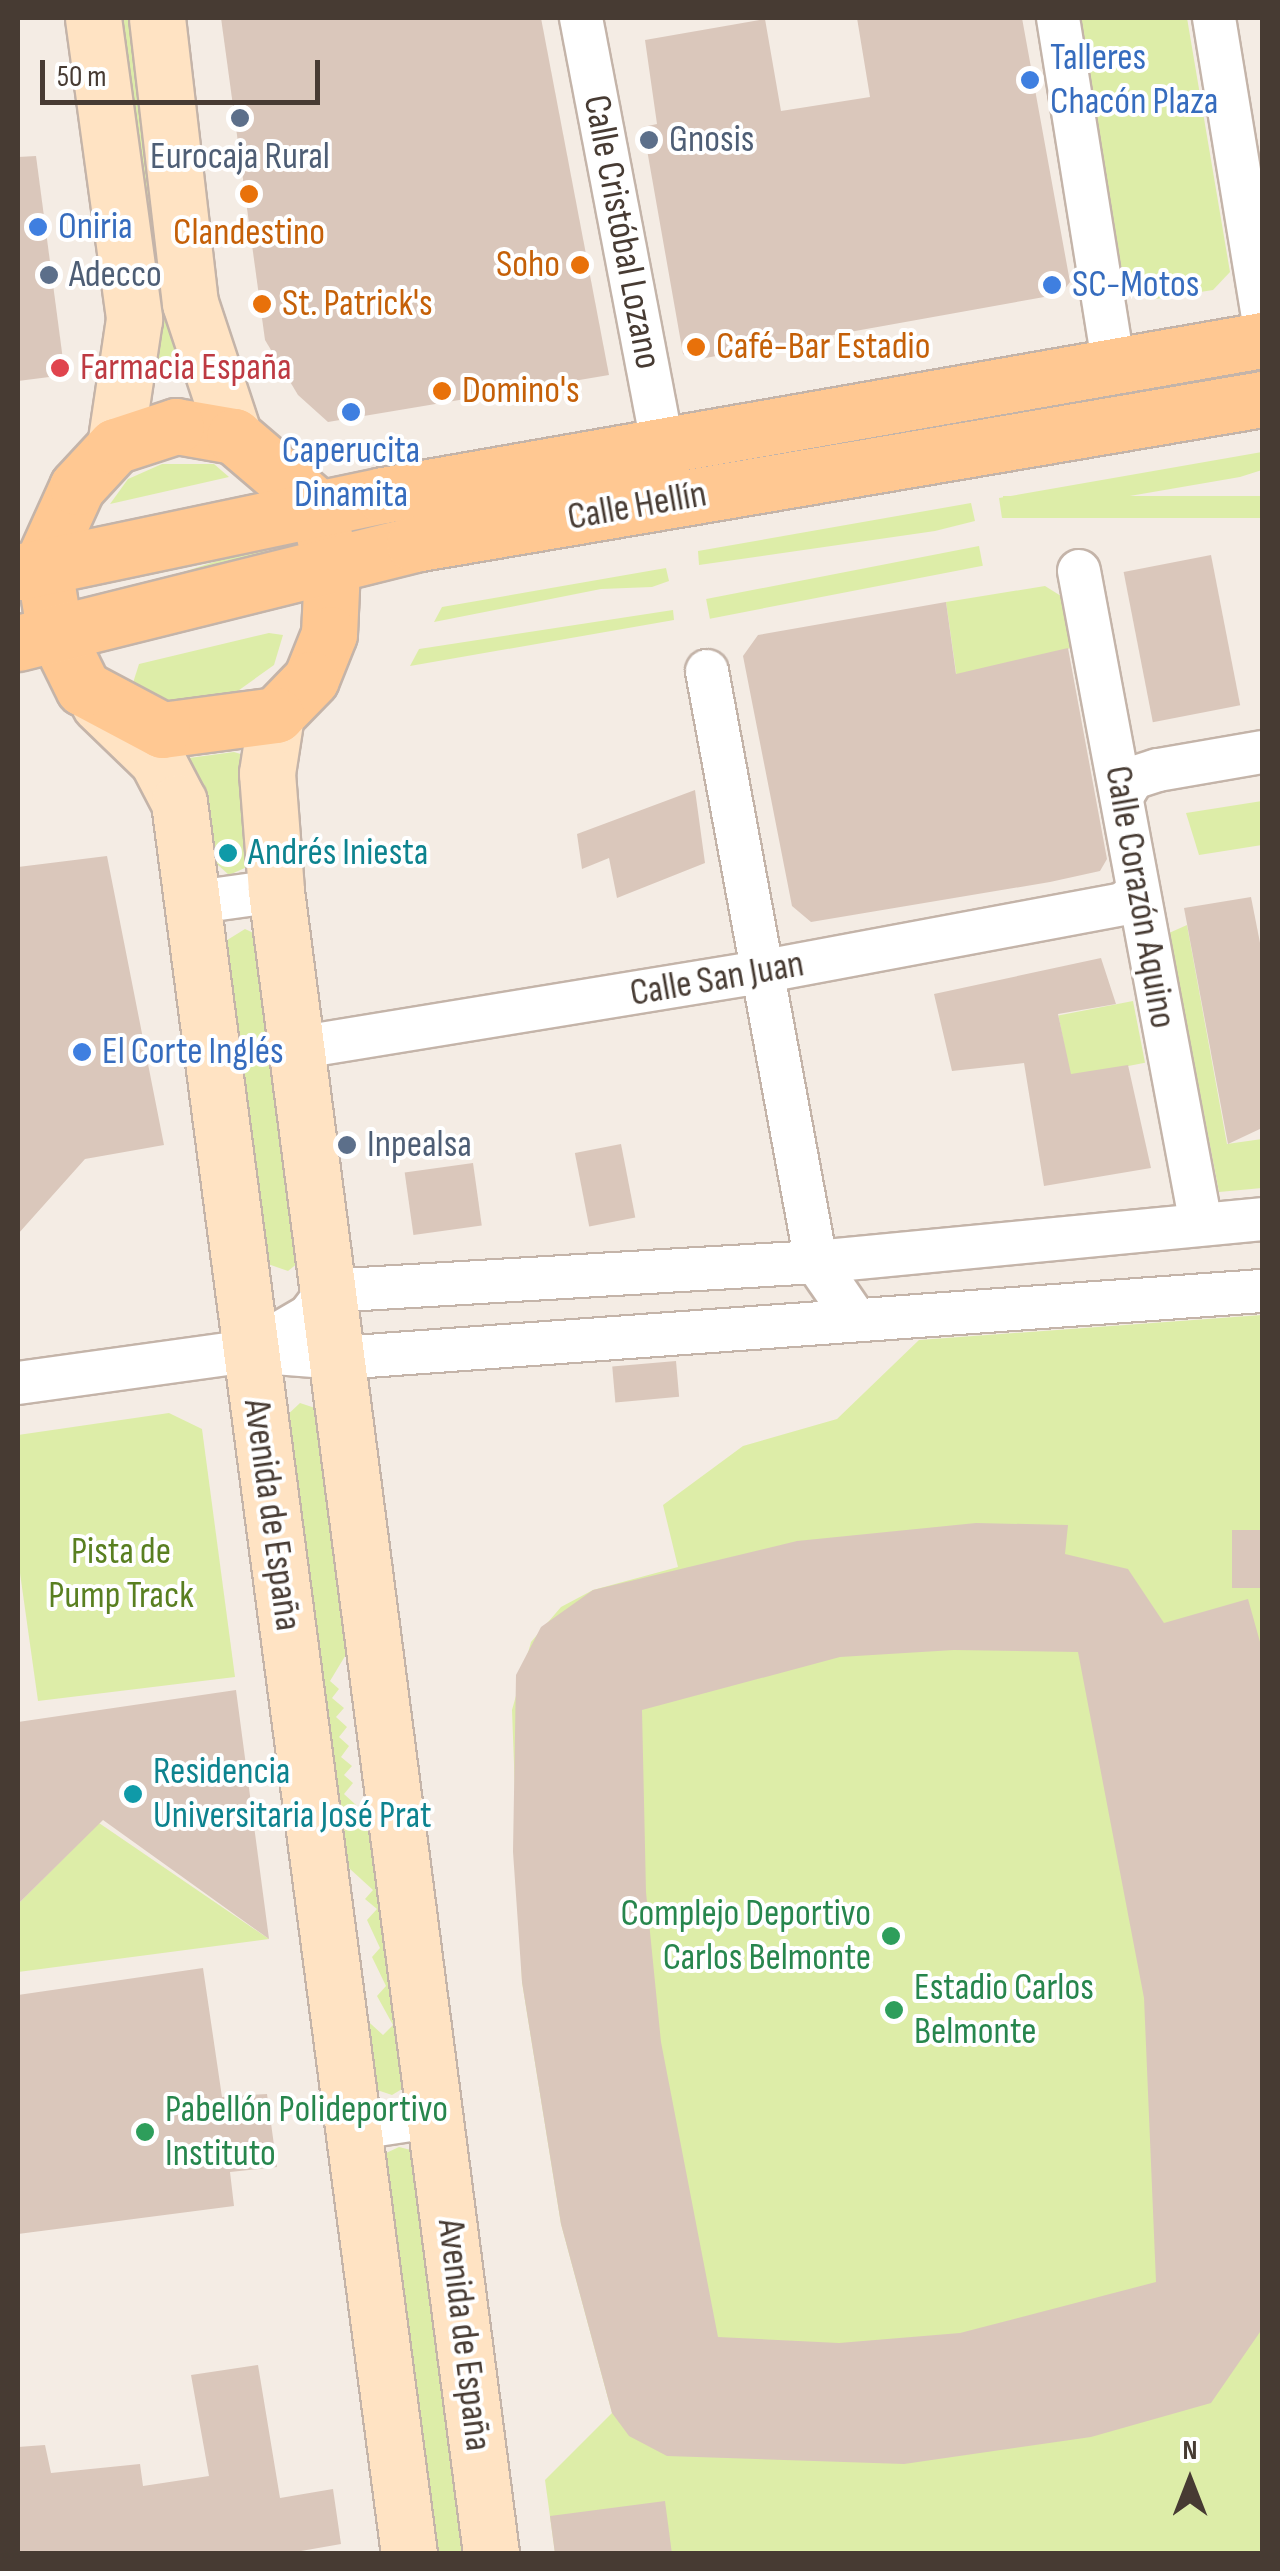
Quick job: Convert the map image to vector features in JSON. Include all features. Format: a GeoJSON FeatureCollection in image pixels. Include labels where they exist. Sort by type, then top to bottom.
{"type":"FeatureCollection","features":[{"type":"Feature","properties":{"kind":"main road"},"geometry":{"type":"LineString","coordinates":[[94,18],[134,320],[116,446]]}},
{"type":"Feature","properties":{"kind":"main road"},"geometry":{"type":"LineString","coordinates":[[157,18],[190,303],[234,436]]}},
{"type":"Feature","properties":{"kind":"main road","name":"Calle Hellín"},"geometry":{"type":"LineString","coordinates":[[30,567],[318,507],[1262,340]]}},
{"type":"Feature","properties":{"kind":"main road","name":"Calle Hellín"},"geometry":{"type":"LineString","coordinates":[[36,636],[332,568],[414,544],[1262,399]]}},
{"type":"Feature","properties":{"kind":"main road"},"geometry":{"type":"LineString","coordinates":[[30,567],[77,487],[116,446],[176,426],[234,436],[318,507],[332,568],[329,634],[311,678],[276,714],[162,730],[82,688]]}},
{"type":"Feature","properties":{"kind":"main road","name":"Avenida de España"},"geometry":{"type":"LineString","coordinates":[[30,567],[36,636],[82,688],[158,760],[179,802],[409,2554]]}},
{"type":"Feature","properties":{"kind":"main road","name":"Avenida de España"},"geometry":{"type":"LineString","coordinates":[[276,714],[267,791],[276,891],[340,1358],[492,2554]]}},
{"type":"Feature","properties":{"kind":"street","name":"Calle Cristóbal Lozano"},"geometry":{"type":"LineString","coordinates":[[581,18],[663,447]]}},
{"type":"Feature","properties":{"kind":"street"},"geometry":{"type":"LineString","coordinates":[[1058,18],[1114,366]]}},
{"type":"Feature","properties":{"kind":"street"},"geometry":{"type":"LineString","coordinates":[[1214,18],[1262,311]]}},
{"type":"Feature","properties":{"kind":"street","name":"Calle Corazón Aquino"},"geometry":{"type":"LineString","coordinates":[[1079,571],[1124,793],[1134,895],[1200,1224]]}},
{"type":"Feature","properties":{"kind":"street"},"geometry":{"type":"LineString","coordinates":[[706,670],[816,1262],[856,1320]]}},
{"type":"Feature","properties":{"kind":"street"},"geometry":{"type":"LineString","coordinates":[[1124,793],[1133,778],[1158,770],[1262,752]]}},
{"type":"Feature","properties":{"kind":"street"},"geometry":{"type":"LineString","coordinates":[[190,903],[276,891]]}},
{"type":"Feature","properties":{"kind":"street","name":"Calle San Juan"},"geometry":{"type":"LineString","coordinates":[[296,1048],[760,972],[1123,904],[1134,895]]}},
{"type":"Feature","properties":{"kind":"street"},"geometry":{"type":"LineString","coordinates":[[249,1351],[309,1316],[328,1291],[816,1262],[1262,1218]]}},
{"type":"Feature","properties":{"kind":"street"},"geometry":{"type":"LineString","coordinates":[[18,1383],[249,1351],[340,1358],[1262,1291]]}},
{"type":"Feature","properties":{"kind":"street"},"geometry":{"type":"LineString","coordinates":[[356,2128],[436,2116]]}},
{"type":"Feature","properties":{"kind":"green space"},"geometry":{"type":"Polygon","coordinates":[[[113,18],[128,18],[159,266],[188,376],[145,383],[113,18]]]}},
{"type":"Feature","properties":{"kind":"green space"},"geometry":{"type":"Polygon","coordinates":[[[1080,18],[1187,18],[1230,272],[1213,290],[1149,300],[1125,289],[1080,18]]]}},
{"type":"Feature","properties":{"kind":"green space"},"geometry":{"type":"Polygon","coordinates":[[[1262,452],[1262,470],[1240,477],[1002,518],[999,498],[1262,452]]]}},
{"type":"Feature","properties":{"kind":"green space"},"geometry":{"type":"Polygon","coordinates":[[[162,464],[214,464],[229,477],[110,504],[128,479],[162,464]]]}},
{"type":"Feature","properties":{"kind":"green space"},"geometry":{"type":"Polygon","coordinates":[[[1003,496],[1262,496],[1262,518],[1003,518],[1003,496]]]}},
{"type":"Feature","properties":{"kind":"green space"},"geometry":{"type":"Polygon","coordinates":[[[971,503],[975,521],[935,531],[699,565],[698,551],[971,503]]]}},
{"type":"Feature","properties":{"kind":"green space"},"geometry":{"type":"Polygon","coordinates":[[[263,546],[267,558],[132,602],[128,590],[263,546]]]}},
{"type":"Feature","properties":{"kind":"green space"},"geometry":{"type":"Polygon","coordinates":[[[979,546],[983,566],[710,619],[706,599],[979,546]]]}},
{"type":"Feature","properties":{"kind":"green space"},"geometry":{"type":"Polygon","coordinates":[[[666,568],[669,581],[652,587],[601,589],[434,622],[442,607],[666,568]]]}},
{"type":"Feature","properties":{"kind":"green space"},"geometry":{"type":"Polygon","coordinates":[[[1045,586],[1061,596],[1071,648],[957,679],[946,602],[1045,586]]]}},
{"type":"Feature","properties":{"kind":"green space"},"geometry":{"type":"Polygon","coordinates":[[[673,610],[674,620],[410,666],[419,649],[673,610]]]}},
{"type":"Feature","properties":{"kind":"green space"},"geometry":{"type":"Polygon","coordinates":[[[269,633],[283,635],[274,665],[228,698],[172,703],[133,683],[139,664],[269,633]]]}},
{"type":"Feature","properties":{"kind":"green space"},"geometry":{"type":"Polygon","coordinates":[[[234,752],[244,755],[247,867],[229,875],[208,856],[189,758],[234,752]]]}},
{"type":"Feature","properties":{"kind":"green space"},"geometry":{"type":"Polygon","coordinates":[[[1262,801],[1262,845],[1199,855],[1186,813],[1262,801]]]}},
{"type":"Feature","properties":{"kind":"green space"},"geometry":{"type":"Polygon","coordinates":[[[1187,925],[1227,1144],[1262,1139],[1262,1188],[1219,1192],[1169,933],[1187,925]]]}},
{"type":"Feature","properties":{"kind":"green space"},"geometry":{"type":"Polygon","coordinates":[[[245,929],[260,936],[303,1259],[288,1271],[265,1263],[224,942],[245,929]]]}},
{"type":"Feature","properties":{"kind":"green space"},"geometry":{"type":"Polygon","coordinates":[[[1133,1001],[1145,1063],[1070,1077],[1058,1016],[1133,1001]]]}},
{"type":"Feature","properties":{"kind":"green space","name":"Estadio Carlos Belmonte"},"geometry":{"type":"Polygon","coordinates":[[[1262,1315],[1262,2553],[555,2553],[545,2480],[612,2413],[561,2224],[522,1982],[512,1710],[531,1642],[561,1607],[593,1590],[678,1567],[663,1505],[743,1446],[837,1419],[919,1340],[1262,1315]]]}},
{"type":"Feature","properties":{"kind":"green space"},"geometry":{"type":"Polygon","coordinates":[[[300,1403],[321,1410],[356,1638],[330,1681],[339,1689],[332,1698],[344,1708],[336,1717],[347,1727],[339,1737],[349,1746],[341,1757],[352,1766],[344,1775],[353,1783],[344,1794],[356,1805],[349,1814],[380,1842],[407,2086],[392,2095],[374,2089],[360,2014],[383,2035],[393,2025],[377,1996],[386,1986],[372,1957],[380,1948],[367,1920],[377,1909],[365,1899],[373,1890],[338,1858],[283,1419],[300,1403]]]}},
{"type":"Feature","properties":{"kind":"green space","name":"Pista de Pump Track"},"geometry":{"type":"Polygon","coordinates":[[[169,1413],[202,1429],[235,1677],[38,1701],[18,1559],[18,1435],[169,1413]]]}},
{"type":"Feature","properties":{"kind":"green space"},"geometry":{"type":"Polygon","coordinates":[[[99,1823],[269,1939],[18,1972],[18,1904],[99,1823]]]}},
{"type":"Feature","properties":{"kind":"green space"},"geometry":{"type":"Polygon","coordinates":[[[399,2147],[411,2150],[473,2553],[432,2553],[384,2154],[399,2147]]]}},
{"type":"Feature","properties":{"kind":"building"},"geometry":{"type":"Polygon","coordinates":[[[221,18],[541,18],[609,375],[328,422],[298,395],[265,340],[221,18]]]}},
{"type":"Feature","properties":{"kind":"building"},"geometry":{"type":"Polygon","coordinates":[[[857,18],[1022,18],[1070,282],[1061,294],[694,360],[683,354],[643,127],[657,124],[645,40],[765,19],[781,111],[870,97],[857,18]]]}},
{"type":"Feature","properties":{"kind":"building"},"geometry":{"type":"Polygon","coordinates":[[[36,156],[65,375],[18,381],[18,157],[36,156]]]}},
{"type":"Feature","properties":{"kind":"building"},"geometry":{"type":"Polygon","coordinates":[[[1211,555],[1240,705],[1153,722],[1124,572],[1211,555]]]}},
{"type":"Feature","properties":{"kind":"building"},"geometry":{"type":"Polygon","coordinates":[[[946,602],[956,674],[1068,648],[1107,859],[1100,871],[1050,882],[811,922],[792,906],[743,656],[758,635],[946,602]]]}},
{"type":"Feature","properties":{"kind":"building"},"geometry":{"type":"Polygon","coordinates":[[[695,790],[705,863],[617,898],[609,858],[582,869],[577,834],[695,790]]]}},
{"type":"Feature","properties":{"kind":"building","name":"El Corte Inglés"},"geometry":{"type":"Polygon","coordinates":[[[107,856],[164,1145],[85,1159],[18,1234],[18,867],[107,856]]]}},
{"type":"Feature","properties":{"kind":"building"},"geometry":{"type":"Polygon","coordinates":[[[1251,897],[1262,953],[1262,1128],[1228,1144],[1184,908],[1251,897]]]}},
{"type":"Feature","properties":{"kind":"building"},"geometry":{"type":"Polygon","coordinates":[[[1101,958],[1116,1004],[1058,1014],[1071,1074],[1128,1065],[1151,1168],[1044,1186],[1024,1063],[952,1071],[934,994],[1101,958]]]}},
{"type":"Feature","properties":{"kind":"building"},"geometry":{"type":"Polygon","coordinates":[[[621,1144],[635,1218],[589,1227],[575,1153],[621,1144]]]}},
{"type":"Feature","properties":{"kind":"building"},"geometry":{"type":"Polygon","coordinates":[[[473,1163],[482,1225],[413,1235],[405,1173],[473,1163]]]}},
{"type":"Feature","properties":{"kind":"building"},"geometry":{"type":"Polygon","coordinates":[[[676,1361],[679,1397],[615,1402],[612,1367],[676,1361]]]}},
{"type":"Feature","properties":{"kind":"building"},"geometry":{"type":"Polygon","coordinates":[[[976,1523],[1068,1525],[1065,1554],[1128,1569],[1164,1623],[1248,1599],[1262,1649],[1260,2332],[1211,2403],[1091,2437],[904,2464],[667,2456],[629,2436],[612,2413],[561,2224],[522,1982],[513,1852],[516,1675],[541,1627],[593,1590],[797,1541],[976,1523]],[[954,1650],[840,1657],[642,1710],[646,1892],[661,2042],[718,2337],[839,2343],[960,2333],[1156,2282],[1144,1998],[1078,1652],[954,1650]]]}},
{"type":"Feature","properties":{"kind":"building"},"geometry":{"type":"Polygon","coordinates":[[[1232,1530],[1262,1530],[1262,1588],[1232,1588],[1232,1530]]]}},
{"type":"Feature","properties":{"kind":"building","name":"Residencia Universitaria José Prat"},"geometry":{"type":"Polygon","coordinates":[[[236,1690],[269,1939],[103,1820],[18,1904],[18,1722],[236,1690]]]}},
{"type":"Feature","properties":{"kind":"building","name":"Pabellón Polideportivo Instituto"},"geometry":{"type":"Polygon","coordinates":[[[203,1968],[222,2097],[267,2094],[277,2167],[230,2172],[234,2206],[18,2234],[18,1995],[203,1968]]]}},
{"type":"Feature","properties":{"kind":"building"},"geometry":{"type":"Polygon","coordinates":[[[258,2365],[280,2498],[333,2489],[341,2544],[284,2554],[18,2554],[18,2447],[45,2445],[51,2473],[140,2464],[143,2486],[209,2476],[191,2375],[258,2365]]]}},
{"type":"Feature","properties":{"kind":"building"},"geometry":{"type":"Polygon","coordinates":[[[665,2501],[672,2554],[555,2554],[550,2516],[665,2501]]]}},
{"type":"Feature","properties":{"kind":"place","name":"Talleres Chacón Plaza"},"geometry":{"type":"Point","coordinates":[1030,80]}},
{"type":"Feature","properties":{"kind":"place","name":"Eurocaja Rural"},"geometry":{"type":"Point","coordinates":[240,118]}},
{"type":"Feature","properties":{"kind":"place","name":"Gnosis"},"geometry":{"type":"Point","coordinates":[649,140]}},
{"type":"Feature","properties":{"kind":"place","name":"Clandestino"},"geometry":{"type":"Point","coordinates":[249,194]}},
{"type":"Feature","properties":{"kind":"place","name":"Oniria"},"geometry":{"type":"Point","coordinates":[38,227]}},
{"type":"Feature","properties":{"kind":"place","name":"Soho"},"geometry":{"type":"Point","coordinates":[580,265]}},
{"type":"Feature","properties":{"kind":"place","name":"Adecco"},"geometry":{"type":"Point","coordinates":[49,275]}},
{"type":"Feature","properties":{"kind":"place","name":"SC-Motos"},"geometry":{"type":"Point","coordinates":[1052,285]}},
{"type":"Feature","properties":{"kind":"place","name":"St. Patrick's"},"geometry":{"type":"Point","coordinates":[262,304]}},
{"type":"Feature","properties":{"kind":"place","name":"Café-Bar Estadio"},"geometry":{"type":"Point","coordinates":[696,347]}},
{"type":"Feature","properties":{"kind":"place","name":"Farmacia España"},"geometry":{"type":"Point","coordinates":[60,368]}},
{"type":"Feature","properties":{"kind":"place","name":"Domino's"},"geometry":{"type":"Point","coordinates":[442,391]}},
{"type":"Feature","properties":{"kind":"place","name":"Caperucita Dinamita"},"geometry":{"type":"Point","coordinates":[351,412]}},
{"type":"Feature","properties":{"kind":"place","name":"Andrés Iniesta"},"geometry":{"type":"Point","coordinates":[228,853]}},
{"type":"Feature","properties":{"kind":"place","name":"El Corte Inglés"},"geometry":{"type":"Point","coordinates":[82,1052]}},
{"type":"Feature","properties":{"kind":"place","name":"Inpealsa"},"geometry":{"type":"Point","coordinates":[347,1145]}},
{"type":"Feature","properties":{"kind":"place","name":"Residencia Universitaria José Prat"},"geometry":{"type":"Point","coordinates":[133,1794]}},
{"type":"Feature","properties":{"kind":"place","name":"Complejo Deportivo Carlos Belmonte"},"geometry":{"type":"Point","coordinates":[891,1936]}},
{"type":"Feature","properties":{"kind":"place","name":"Estadio Carlos Belmonte"},"geometry":{"type":"Point","coordinates":[894,2010]}},
{"type":"Feature","properties":{"kind":"place","name":"Pabellón Polideportivo Instituto"},"geometry":{"type":"Point","coordinates":[145,2132]}}]}
